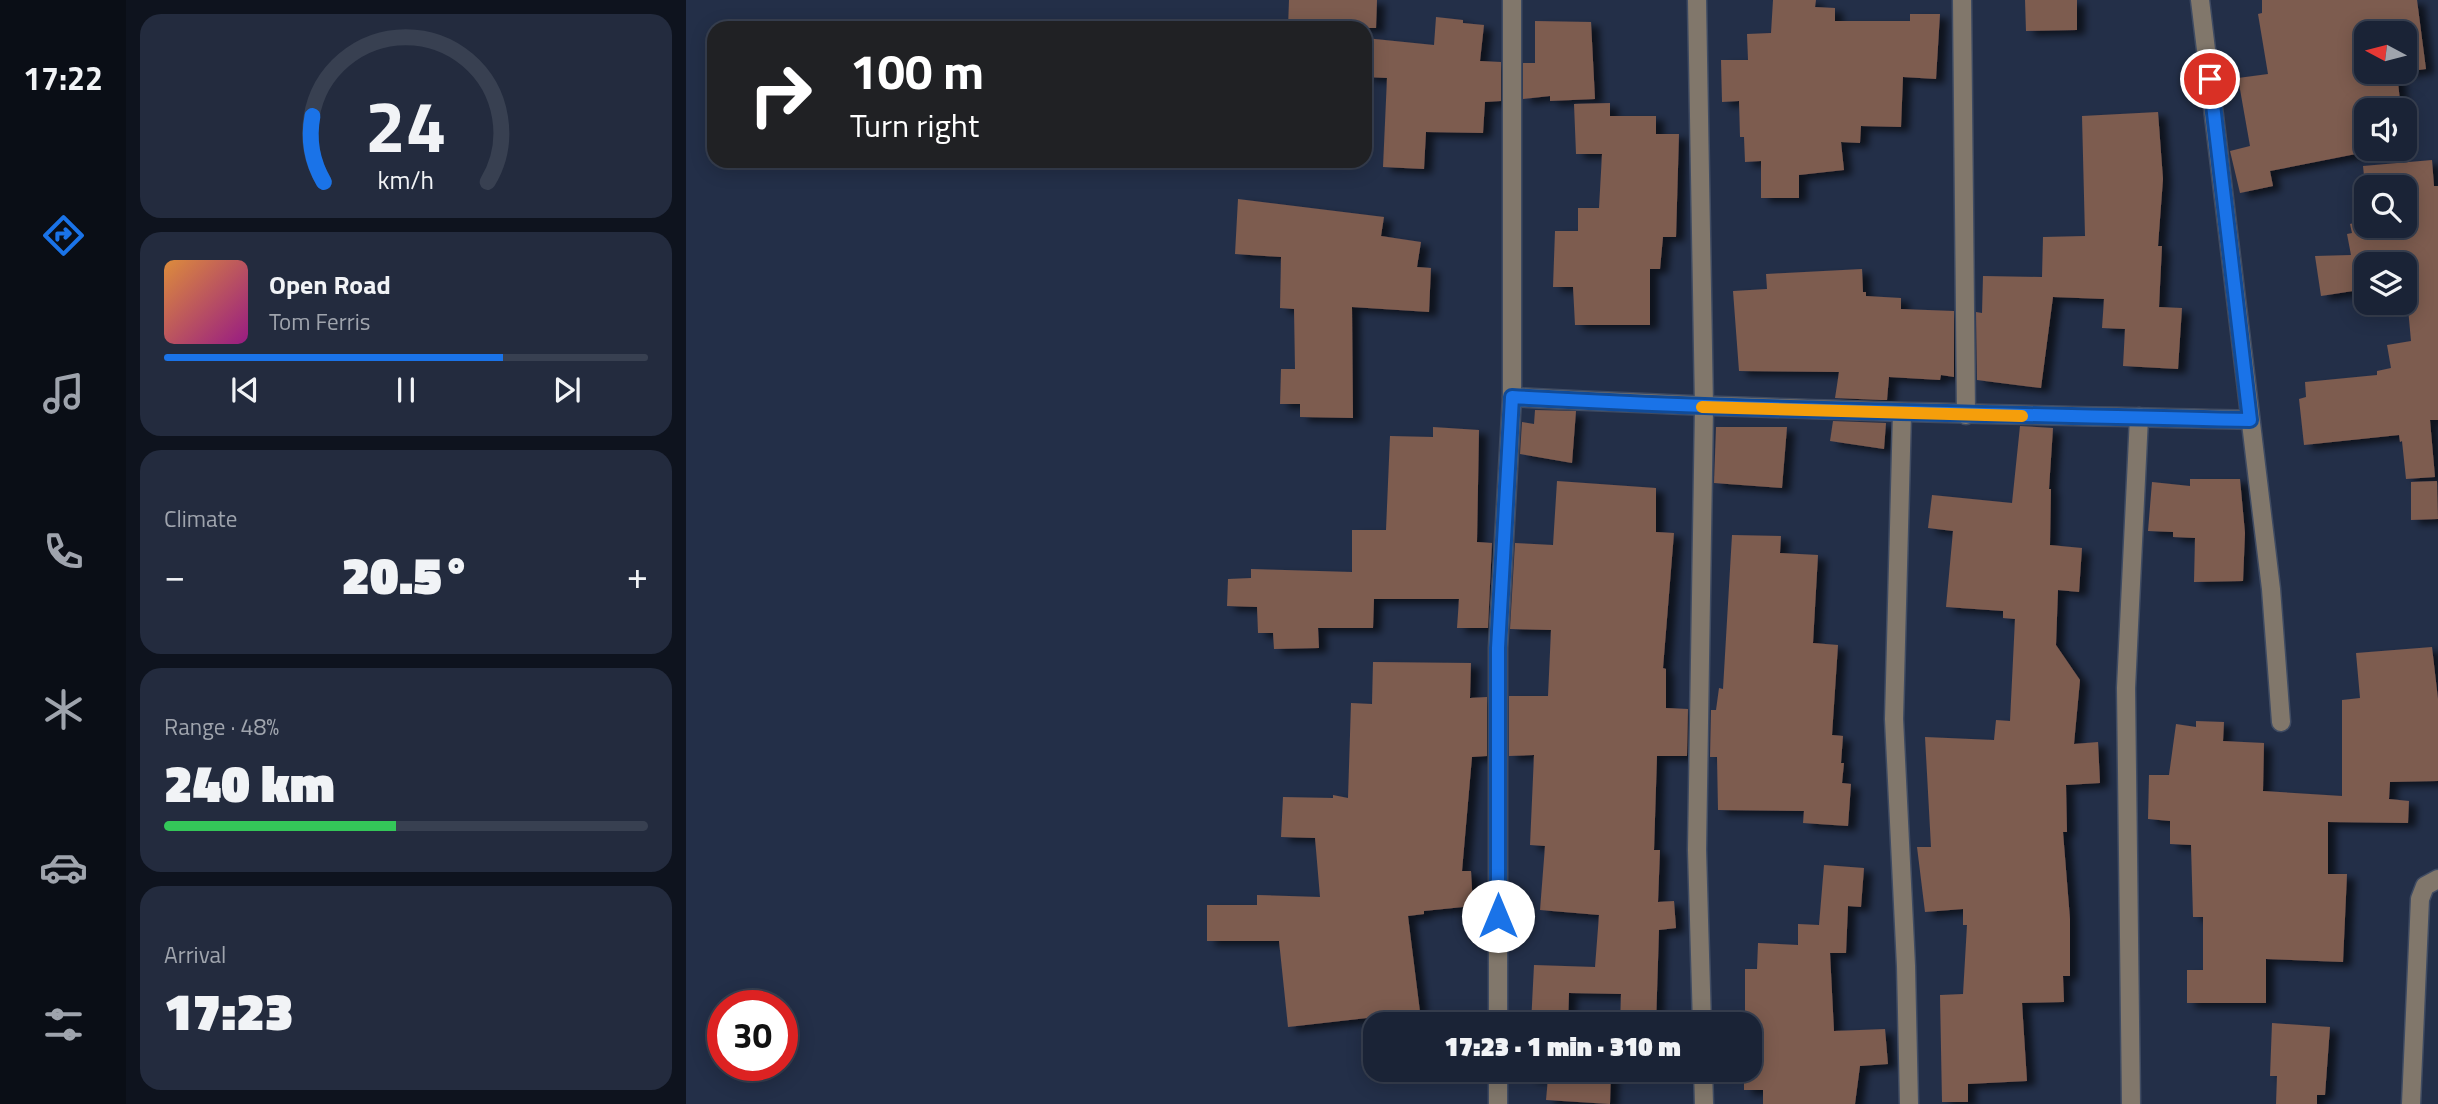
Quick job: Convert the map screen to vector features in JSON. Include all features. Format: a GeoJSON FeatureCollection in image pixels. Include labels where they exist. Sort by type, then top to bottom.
{"type":"FeatureCollection","features":[{"type":"Feature","properties":{"kind":"street"},"geometry":{"type":"LineString","coordinates":[[1498,1012],[1498,648],[1512,397],[1513,0]]}},
{"type":"Feature","properties":{"kind":"street"},"geometry":{"type":"LineString","coordinates":[[1697,0],[1704,407],[1697,850],[1702,1012]]}},
{"type":"Feature","properties":{"kind":"street"},"geometry":{"type":"LineString","coordinates":[[1962,0],[1966,415]]}},
{"type":"Feature","properties":{"kind":"street"},"geometry":{"type":"LineString","coordinates":[[2200,0],[2271,589],[2281,722]]}},
{"type":"Feature","properties":{"kind":"street"},"geometry":{"type":"LineString","coordinates":[[1512,397],[1902,414],[2250,420]]}},
{"type":"Feature","properties":{"kind":"street"},"geometry":{"type":"LineString","coordinates":[[1902,414],[1894,719],[1906,966],[1909,1104]]}},
{"type":"Feature","properties":{"kind":"street"},"geometry":{"type":"LineString","coordinates":[[2132,1104],[2126,688],[2139,418]]}},
{"type":"Feature","properties":{"kind":"street"},"geometry":{"type":"LineString","coordinates":[[2411,1104],[2420,899],[2425,886],[2438,879]]}},
{"type":"Feature","properties":{"kind":"street"},"geometry":{"type":"LineString","coordinates":[[1498,1082],[1498,1104]]}},
{"type":"Feature","properties":{"kind":"street"},"geometry":{"type":"LineString","coordinates":[[1703,1082],[1704,1104]]}},
{"type":"Feature","properties":{"kind":"building"},"geometry":{"type":"Polygon","coordinates":[[[1289,0],[1377,0],[1376,28],[1372,28],[1372,21],[1288,21],[1289,0]]]}},
{"type":"Feature","properties":{"kind":"building"},"geometry":{"type":"Polygon","coordinates":[[[1773,0],[1816,0],[1815,7],[1835,8],[1835,21],[1910,21],[1910,14],[1940,14],[1936,79],[1903,77],[1901,127],[1861,126],[1860,143],[1841,142],[1844,170],[1799,175],[1799,198],[1761,198],[1761,161],[1745,162],[1744,137],[1740,137],[1739,101],[1722,102],[1721,60],[1748,60],[1747,34],[1771,33],[1773,0]]]}},
{"type":"Feature","properties":{"kind":"building"},"geometry":{"type":"Polygon","coordinates":[[[2025,0],[2077,0],[2077,30],[2026,31],[2025,0]]]}},
{"type":"Feature","properties":{"kind":"building"},"geometry":{"type":"Polygon","coordinates":[[[2262,0],[2417,0],[2426,69],[2417,70],[2417,21],[2354,21],[2354,84],[2398,84],[2400,98],[2354,98],[2354,154],[2270,171],[2273,186],[2240,193],[2230,151],[2250,146],[2238,78],[2268,74],[2258,14],[2262,13],[2262,0]]]}},
{"type":"Feature","properties":{"kind":"building"},"geometry":{"type":"Polygon","coordinates":[[[1436,17],[1484,25],[1480,61],[1501,62],[1501,101],[1485,102],[1483,133],[1426,132],[1424,169],[1383,167],[1387,78],[1372,77],[1372,39],[1434,45],[1436,17]]]}},
{"type":"Feature","properties":{"kind":"building"},"geometry":{"type":"Polygon","coordinates":[[[1535,21],[1591,22],[1595,99],[1550,101],[1550,96],[1523,99],[1523,63],[1535,63],[1535,21]]]}},
{"type":"Feature","properties":{"kind":"building"},"geometry":{"type":"Polygon","coordinates":[[[1610,103],[1610,116],[1656,116],[1656,134],[1679,134],[1676,237],[1663,237],[1660,269],[1650,269],[1650,325],[1575,325],[1573,287],[1553,287],[1555,231],[1578,231],[1578,208],[1599,208],[1602,154],[1576,154],[1574,104],[1610,103]]]}},
{"type":"Feature","properties":{"kind":"building"},"geometry":{"type":"Polygon","coordinates":[[[2158,112],[2163,179],[2158,246],[2162,246],[2159,307],[2182,308],[2178,369],[2123,366],[2125,329],[2102,328],[2104,299],[2053,297],[2041,388],[1977,380],[1976,312],[1982,313],[1983,276],[2042,277],[2043,237],[2085,236],[2082,116],[2158,112]]]}},
{"type":"Feature","properties":{"kind":"building"},"geometry":{"type":"Polygon","coordinates":[[[2432,160],[2434,186],[2438,186],[2438,420],[2430,420],[2435,477],[2406,479],[2399,435],[2304,445],[2299,399],[2306,397],[2305,382],[2377,375],[2377,371],[2391,368],[2387,345],[2411,341],[2409,315],[2417,315],[2417,252],[2354,252],[2354,291],[2321,296],[2315,256],[2351,255],[2347,234],[2352,233],[2350,224],[2354,223],[2354,238],[2417,238],[2417,175],[2364,175],[2363,166],[2432,160]]]}},
{"type":"Feature","properties":{"kind":"building"},"geometry":{"type":"Polygon","coordinates":[[[1238,199],[1384,217],[1381,236],[1421,242],[1417,267],[1431,268],[1429,312],[1352,307],[1353,418],[1300,417],[1300,404],[1280,404],[1281,369],[1295,369],[1294,309],[1280,308],[1281,257],[1235,254],[1238,199]]]}},
{"type":"Feature","properties":{"kind":"building"},"geometry":{"type":"Polygon","coordinates":[[[1862,269],[1863,292],[1866,292],[1866,296],[1901,298],[1901,309],[1954,311],[1954,377],[1941,375],[1940,380],[1889,377],[1887,400],[1881,400],[1835,398],[1839,372],[1739,371],[1733,291],[1767,289],[1766,274],[1862,269]]]}},
{"type":"Feature","properties":{"kind":"building"},"geometry":{"type":"Polygon","coordinates":[[[1535,410],[1576,411],[1572,463],[1520,454],[1522,422],[1534,424],[1535,410]]]}},
{"type":"Feature","properties":{"kind":"building"},"geometry":{"type":"Polygon","coordinates":[[[1833,421],[1886,423],[1884,449],[1830,441],[1833,421]]]}},
{"type":"Feature","properties":{"kind":"building"},"geometry":{"type":"Polygon","coordinates":[[[2020,426],[2053,428],[2049,489],[2050,545],[2082,548],[2079,592],[2058,590],[2056,645],[2080,680],[2074,744],[2098,742],[2100,783],[2066,785],[2067,832],[2063,832],[2070,919],[2070,976],[2063,976],[2064,1002],[2022,1003],[2027,1081],[1968,1084],[1968,1102],[1942,1102],[1940,995],[1963,994],[1967,925],[1963,925],[1963,909],[1925,912],[1917,847],[1931,847],[1925,737],[1994,740],[1996,720],[2010,721],[2015,619],[2003,618],[2003,611],[1946,607],[1953,531],[1928,528],[1932,495],[2012,503],[2020,426]]]}},
{"type":"Feature","properties":{"kind":"building"},"geometry":{"type":"Polygon","coordinates":[[[1433,427],[1479,430],[1477,542],[1492,543],[1488,628],[1457,628],[1459,599],[1374,599],[1373,628],[1318,628],[1319,648],[1274,649],[1273,633],[1258,633],[1257,607],[1227,606],[1228,579],[1251,578],[1251,569],[1352,572],[1352,530],[1386,530],[1390,436],[1433,437],[1433,427]]]}},
{"type":"Feature","properties":{"kind":"building"},"geometry":{"type":"Polygon","coordinates":[[[1716,427],[1787,427],[1782,488],[1714,483],[1716,427]]]}},
{"type":"Feature","properties":{"kind":"building"},"geometry":{"type":"Polygon","coordinates":[[[2190,479],[2240,479],[2245,533],[2243,581],[2194,582],[2195,538],[2173,537],[2173,532],[2148,531],[2152,482],[2190,486],[2190,479]]]}},
{"type":"Feature","properties":{"kind":"building"},"geometry":{"type":"Polygon","coordinates":[[[1557,481],[1656,488],[1656,532],[1674,533],[1663,668],[1666,669],[1666,708],[1688,709],[1687,756],[1657,756],[1654,850],[1660,850],[1658,902],[1674,901],[1676,928],[1659,930],[1656,1012],[1620,1012],[1621,994],[1569,993],[1568,1012],[1532,1012],[1534,965],[1595,967],[1599,915],[1540,910],[1545,846],[1530,845],[1534,755],[1509,756],[1509,696],[1548,696],[1551,630],[1510,629],[1515,543],[1553,545],[1557,481]]]}},
{"type":"Feature","properties":{"kind":"building"},"geometry":{"type":"Polygon","coordinates":[[[2437,481],[2438,519],[2411,520],[2411,482],[2437,481]]]}},
{"type":"Feature","properties":{"kind":"building"},"geometry":{"type":"Polygon","coordinates":[[[1732,535],[1781,536],[1780,553],[1818,555],[1813,643],[1838,645],[1832,735],[1843,736],[1842,783],[1851,784],[1848,826],[1803,823],[1804,811],[1718,810],[1717,757],[1710,757],[1711,710],[1716,710],[1719,688],[1723,689],[1732,535]]]}},
{"type":"Feature","properties":{"kind":"building"},"geometry":{"type":"Polygon","coordinates":[[[2432,647],[2438,699],[2438,781],[2390,782],[2389,799],[2409,801],[2408,823],[2328,822],[2328,874],[2347,874],[2343,962],[2266,959],[2266,1003],[2187,1003],[2187,970],[2203,970],[2203,917],[2193,917],[2191,845],[2170,844],[2170,821],[2148,819],[2149,775],[2169,775],[2176,724],[2196,727],[2196,721],[2224,722],[2223,741],[2264,743],[2263,791],[2342,796],[2342,700],[2360,698],[2356,653],[2432,647]]]}},
{"type":"Feature","properties":{"kind":"building"},"geometry":{"type":"Polygon","coordinates":[[[1373,662],[1471,663],[1470,698],[1487,697],[1487,756],[1472,757],[1462,871],[1471,871],[1473,906],[1424,911],[1424,914],[1408,916],[1420,1012],[1363,1012],[1363,1018],[1288,1027],[1279,941],[1207,941],[1207,905],[1257,905],[1257,895],[1320,897],[1315,838],[1281,837],[1283,797],[1333,798],[1333,795],[1348,798],[1351,703],[1372,704],[1373,662]]]}},
{"type":"Feature","properties":{"kind":"building"},"geometry":{"type":"Polygon","coordinates":[[[1824,865],[1864,868],[1861,907],[1848,906],[1846,953],[1830,953],[1834,1031],[1885,1029],[1888,1064],[1860,1066],[1855,1104],[1763,1104],[1763,1090],[1744,1090],[1744,1082],[1762,1082],[1762,1012],[1745,1012],[1745,969],[1757,969],[1758,943],[1798,945],[1798,924],[1819,925],[1824,865]]]}},
{"type":"Feature","properties":{"kind":"building"},"geometry":{"type":"Polygon","coordinates":[[[2272,1023],[2330,1027],[2325,1095],[2317,1095],[2317,1104],[2276,1104],[2277,1076],[2270,1076],[2272,1023]]]}},
{"type":"Feature","properties":{"kind":"building"},"geometry":{"type":"Polygon","coordinates":[[[1548,1082],[1611,1082],[1610,1104],[1546,1100],[1548,1082]]]}},
{"type":"Feature","properties":{"kind":"slow traffic"},"geometry":{"type":"LineString","coordinates":[[1702,407],[2022,416]]}},
{"type":"Feature","properties":{"kind":"route"},"geometry":{"type":"LineString","coordinates":[[1498,916],[1498,648],[1512,397],[1902,414],[2250,420],[2210,79]]}}]}
